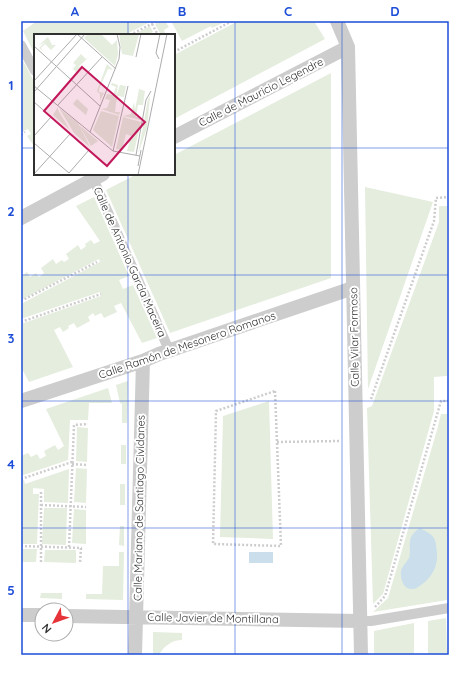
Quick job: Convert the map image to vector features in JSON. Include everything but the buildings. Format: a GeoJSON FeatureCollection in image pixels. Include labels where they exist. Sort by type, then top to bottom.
{"type":"FeatureCollection","features":[{"type":"Feature","properties":{"kind":"street","name":"Calle Vilar Formoso"},"geometry":{"type":"LineString","coordinates":[[337,21],[348,47],[361,655]]}},
{"type":"Feature","properties":{"kind":"street"},"geometry":{"type":"LineString","coordinates":[[21,45],[34,69]]}},
{"type":"Feature","properties":{"kind":"street","name":"Calle de Mauricio Legendre"},"geometry":{"type":"LineString","coordinates":[[175,136],[348,47]]}},
{"type":"Feature","properties":{"kind":"street"},"geometry":{"type":"LineString","coordinates":[[21,218],[96,176]]}},
{"type":"Feature","properties":{"kind":"street","name":"Calle de Antonio García Maceira"},"geometry":{"type":"LineString","coordinates":[[96,176],[169,350]]}},
{"type":"Feature","properties":{"kind":"street","name":"Calle Ramón de Mesonero Romanos"},"geometry":{"type":"LineString","coordinates":[[21,402],[353,288]]}},
{"type":"Feature","properties":{"kind":"street","name":"Calle Mariano de Santiago Cividanes"},"geometry":{"type":"LineString","coordinates":[[135,655],[143,361]]}},
{"type":"Feature","properties":{"kind":"street"},"geometry":{"type":"LineString","coordinates":[[360,621],[372,621],[449,608]]}},
{"type":"Feature","properties":{"kind":"street"},"geometry":{"type":"LineString","coordinates":[[21,615],[34,615]]}},
{"type":"Feature","properties":{"kind":"street","name":"Calle Javier de Montillana"},"geometry":{"type":"LineString","coordinates":[[74,616],[360,621]]}},
{"type":"Feature","properties":{"kind":"path"},"geometry":{"type":"LineString","coordinates":[[132,34],[157,21]]}},
{"type":"Feature","properties":{"kind":"path"},"geometry":{"type":"LineString","coordinates":[[175,51],[232,21]]}},
{"type":"Feature","properties":{"kind":"path"},"geometry":{"type":"LineString","coordinates":[[152,24],[157,34]]}},
{"type":"Feature","properties":{"kind":"path"},"geometry":{"type":"LineString","coordinates":[[21,135],[25,132]]}},
{"type":"Feature","properties":{"kind":"path"},"geometry":{"type":"LineString","coordinates":[[370,402],[434,221],[436,198],[449,197]]}},
{"type":"Feature","properties":{"kind":"path"},"geometry":{"type":"LineString","coordinates":[[21,301],[97,262]]}},
{"type":"Feature","properties":{"kind":"path"},"geometry":{"type":"LineString","coordinates":[[21,322],[101,294]]}},
{"type":"Feature","properties":{"kind":"path"},"geometry":{"type":"LineString","coordinates":[[274,391],[277,442],[281,546],[213,544],[216,411],[274,391]]}},
{"type":"Feature","properties":{"kind":"path"},"geometry":{"type":"LineString","coordinates":[[371,610],[385,596],[441,401],[449,401]]}},
{"type":"Feature","properties":{"kind":"path"},"geometry":{"type":"LineString","coordinates":[[69,547],[74,425],[88,424]]}},
{"type":"Feature","properties":{"kind":"path"},"geometry":{"type":"LineString","coordinates":[[277,442],[339,441]]}},
{"type":"Feature","properties":{"kind":"path"},"geometry":{"type":"LineString","coordinates":[[21,479],[72,463],[87,465]]}},
{"type":"Feature","properties":{"kind":"path"},"geometry":{"type":"LineString","coordinates":[[41,491],[41,562]]}},
{"type":"Feature","properties":{"kind":"path"},"geometry":{"type":"LineString","coordinates":[[41,505],[86,507]]}},
{"type":"Feature","properties":{"kind":"path"},"geometry":{"type":"LineString","coordinates":[[21,546],[81,548],[80,563]]}},
{"type":"Feature","properties":{"kind":"green space"},"geometry":{"type":"Polygon","coordinates":[[[37,21],[152,21],[127,34],[34,34],[34,53],[23,31],[37,21]]]}},
{"type":"Feature","properties":{"kind":"green space"},"geometry":{"type":"Polygon","coordinates":[[[165,21],[169,27],[164,30],[166,34],[160,34],[155,24],[165,21]]]}},
{"type":"Feature","properties":{"kind":"green space"},"geometry":{"type":"Polygon","coordinates":[[[171,21],[227,21],[212,28],[211,26],[182,41],[171,21]]]}},
{"type":"Feature","properties":{"kind":"green space"},"geometry":{"type":"Polygon","coordinates":[[[238,21],[314,21],[325,39],[175,118],[175,54],[238,21]]]}},
{"type":"Feature","properties":{"kind":"green space"},"geometry":{"type":"Polygon","coordinates":[[[150,26],[153,32],[148,34],[135,34],[150,26]]]}},
{"type":"Feature","properties":{"kind":"green space"},"geometry":{"type":"Polygon","coordinates":[[[21,57],[34,81],[34,146],[27,136],[31,134],[28,129],[21,132],[21,57]]]}},
{"type":"Feature","properties":{"kind":"green space"},"geometry":{"type":"Polygon","coordinates":[[[331,73],[331,278],[170,333],[106,190],[135,175],[175,175],[175,154],[331,73]]]}},
{"type":"Feature","properties":{"kind":"green space"},"geometry":{"type":"Polygon","coordinates":[[[365,187],[433,202],[368,389],[365,187]]]}},
{"type":"Feature","properties":{"kind":"green space"},"geometry":{"type":"Polygon","coordinates":[[[94,197],[129,276],[119,280],[123,289],[133,285],[157,338],[142,343],[121,303],[114,306],[117,312],[104,318],[101,313],[95,316],[93,313],[88,317],[90,321],[77,328],[74,323],[68,326],[69,328],[63,332],[60,327],[54,330],[73,367],[29,382],[21,367],[21,324],[101,296],[100,292],[21,319],[21,304],[100,262],[99,259],[21,300],[21,277],[27,272],[30,277],[36,273],[39,277],[44,273],[41,268],[53,259],[56,264],[62,260],[64,262],[69,259],[66,254],[78,245],[81,250],[86,246],[85,244],[91,240],[94,244],[100,241],[76,206],[94,197]]]}},
{"type":"Feature","properties":{"kind":"green space"},"geometry":{"type":"Polygon","coordinates":[[[439,206],[447,206],[447,376],[434,377],[434,411],[383,594],[373,604],[367,408],[372,406],[439,222],[439,206]]]}},
{"type":"Feature","properties":{"kind":"green space"},"geometry":{"type":"Polygon","coordinates":[[[128,381],[127,423],[122,423],[122,404],[120,403],[116,385],[128,381]]]}},
{"type":"Feature","properties":{"kind":"green space"},"geometry":{"type":"Polygon","coordinates":[[[108,388],[112,403],[89,403],[88,420],[70,420],[68,460],[21,476],[21,456],[28,453],[31,457],[37,454],[40,459],[46,456],[44,451],[55,445],[58,450],[64,446],[46,409],[108,388]]]}},
{"type":"Feature","properties":{"kind":"green space"},"geometry":{"type":"Polygon","coordinates":[[[269,401],[273,539],[220,537],[223,416],[269,401]]]}},
{"type":"Feature","properties":{"kind":"green space"},"geometry":{"type":"Polygon","coordinates":[[[441,414],[447,414],[447,600],[373,612],[388,598],[441,414]]]}},
{"type":"Feature","properties":{"kind":"green space"},"geometry":{"type":"Polygon","coordinates":[[[77,427],[88,428],[87,462],[76,461],[77,427]]]}},
{"type":"Feature","properties":{"kind":"green space"},"geometry":{"type":"Polygon","coordinates":[[[121,445],[126,445],[126,464],[121,464],[121,445]]]}},
{"type":"Feature","properties":{"kind":"green space"},"geometry":{"type":"Polygon","coordinates":[[[76,468],[87,469],[86,503],[74,502],[76,468]]]}},
{"type":"Feature","properties":{"kind":"green space"},"geometry":{"type":"Polygon","coordinates":[[[69,469],[68,503],[44,502],[44,489],[33,488],[33,494],[39,494],[37,544],[21,544],[21,481],[24,480],[25,484],[69,469]]]}},
{"type":"Feature","properties":{"kind":"green space"},"geometry":{"type":"Polygon","coordinates":[[[120,484],[125,484],[125,505],[120,505],[120,484]]]}},
{"type":"Feature","properties":{"kind":"green space"},"geometry":{"type":"Polygon","coordinates":[[[44,508],[67,508],[66,545],[42,544],[44,508]]]}},
{"type":"Feature","properties":{"kind":"green space"},"geometry":{"type":"Polygon","coordinates":[[[74,509],[86,510],[86,544],[72,543],[74,509]]]}},
{"type":"Feature","properties":{"kind":"green space"},"geometry":{"type":"Polygon","coordinates":[[[120,526],[124,526],[124,546],[119,545],[120,526]]]}},
{"type":"Feature","properties":{"kind":"green space"},"geometry":{"type":"Polygon","coordinates":[[[21,549],[37,549],[36,562],[21,562],[21,549]]]}},
{"type":"Feature","properties":{"kind":"green space"},"geometry":{"type":"Polygon","coordinates":[[[45,550],[76,550],[76,563],[44,562],[45,550]]]}},
{"type":"Feature","properties":{"kind":"green space"},"geometry":{"type":"Polygon","coordinates":[[[119,552],[124,552],[123,600],[86,599],[86,594],[102,594],[103,566],[119,566],[119,552]]]}},
{"type":"Feature","properties":{"kind":"green space"},"geometry":{"type":"Polygon","coordinates":[[[41,593],[62,593],[62,599],[40,598],[41,593]]]}},
{"type":"Feature","properties":{"kind":"green space"},"geometry":{"type":"Polygon","coordinates":[[[446,618],[447,655],[428,655],[428,621],[446,618]]]}},
{"type":"Feature","properties":{"kind":"green space"},"geometry":{"type":"Polygon","coordinates":[[[414,623],[414,655],[374,655],[374,631],[414,623]]]}},
{"type":"Feature","properties":{"kind":"green space"},"geometry":{"type":"Polygon","coordinates":[[[153,632],[182,633],[182,640],[169,644],[159,655],[153,655],[153,632]]]}},
{"type":"Feature","properties":{"kind":"water"},"geometry":{"type":"Polygon","coordinates":[[[420,528],[432,535],[434,538],[437,559],[435,569],[430,577],[416,588],[410,589],[403,583],[401,571],[402,567],[409,558],[411,538],[420,528]]]}},
{"type":"Feature","properties":{"kind":"water"},"geometry":{"type":"Polygon","coordinates":[[[249,552],[273,552],[273,563],[249,563],[249,552]]]}}]}
